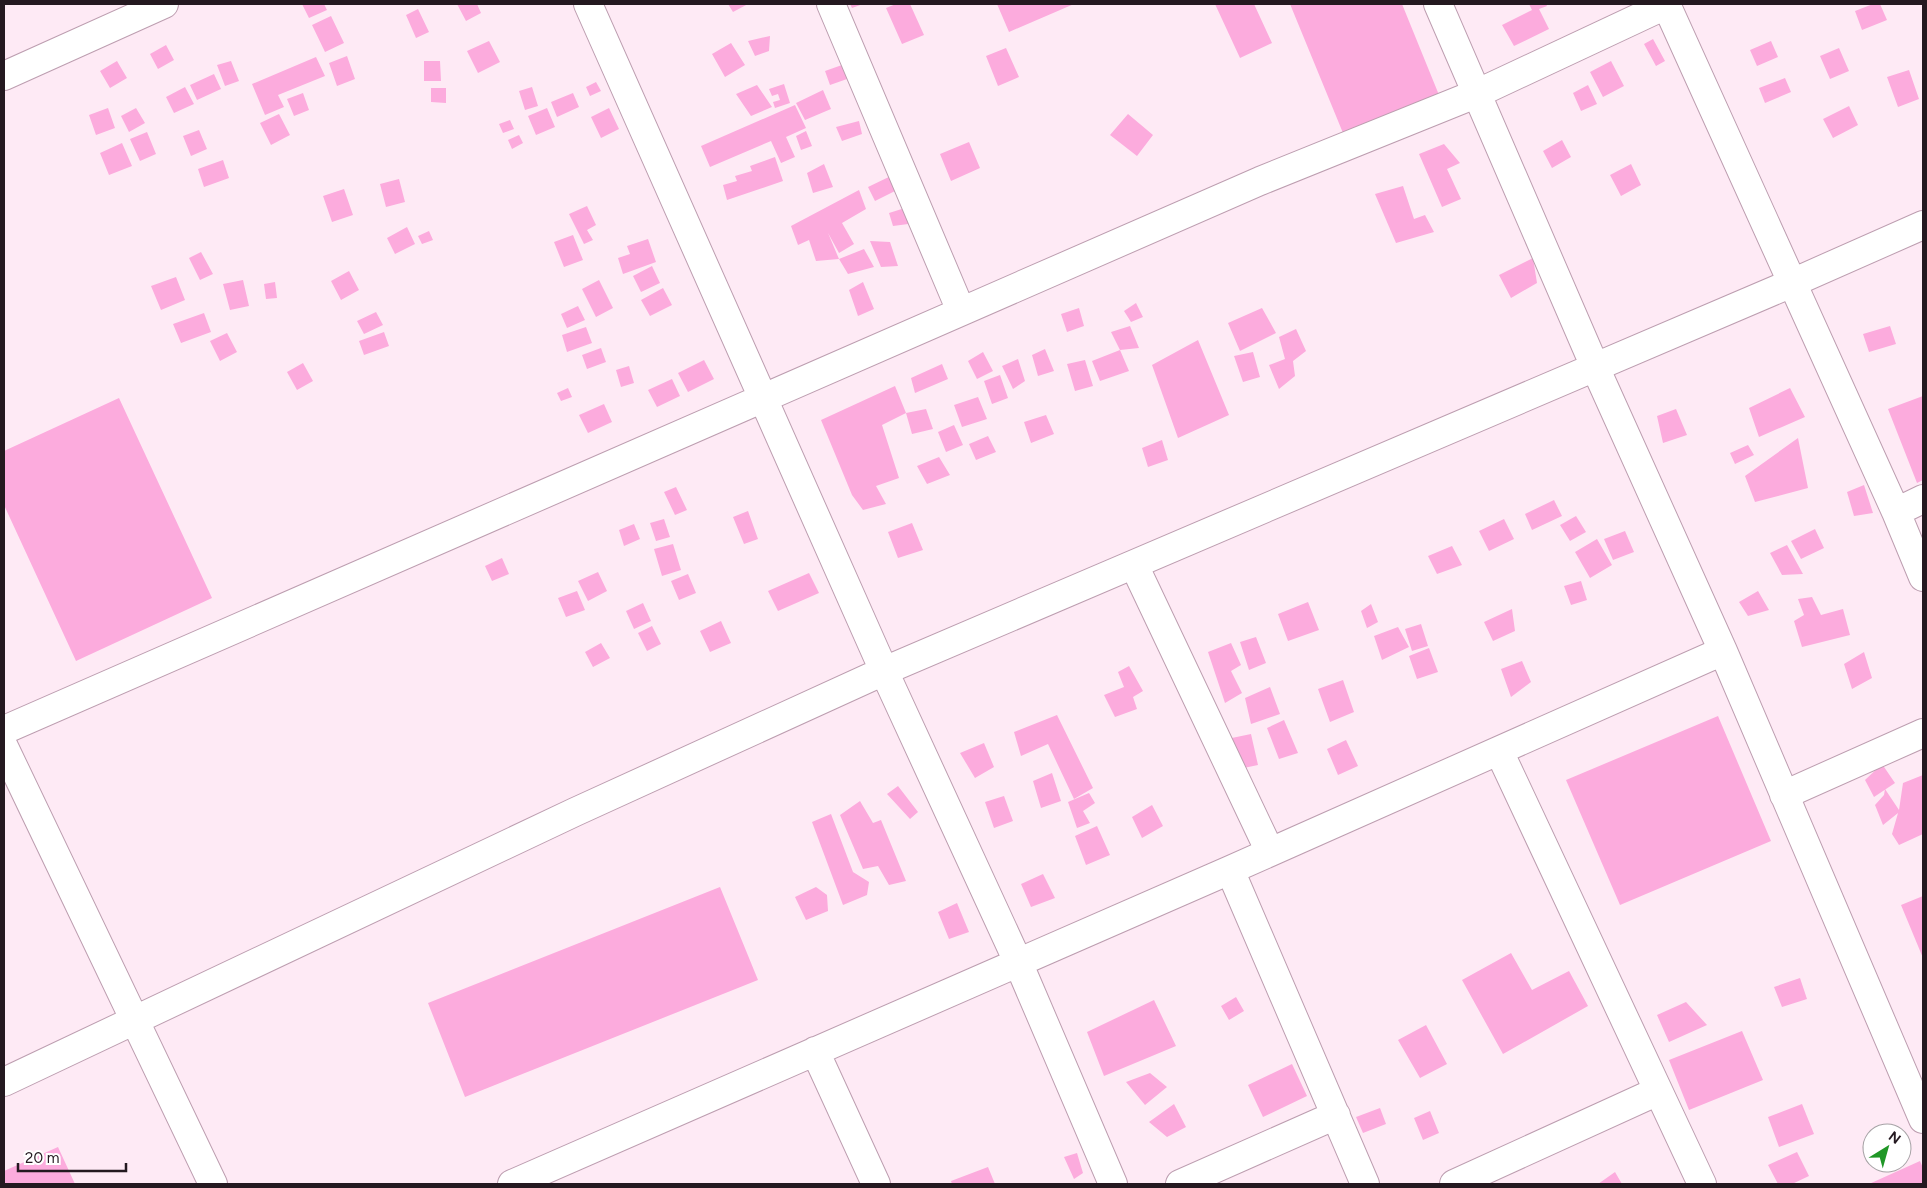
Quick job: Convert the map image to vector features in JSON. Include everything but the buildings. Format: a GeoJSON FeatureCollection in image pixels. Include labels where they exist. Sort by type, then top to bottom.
{"type":"FeatureCollection","features":[{"type":"Feature","properties":{"kind":"street"},"geometry":{"type":"LineString","coordinates":[[4,76],[164,4]]}},
{"type":"Feature","properties":{"kind":"street"},"geometry":{"type":"LineString","coordinates":[[588,4],[884,671],[1018,962],[1113,1184]]}},
{"type":"Feature","properties":{"kind":"street"},"geometry":{"type":"LineString","coordinates":[[831,4],[961,311]]}},
{"type":"Feature","properties":{"kind":"street"},"geometry":{"type":"LineString","coordinates":[[1438,4],[1595,367],[1722,651],[1923,1119]]}},
{"type":"Feature","properties":{"kind":"street"},"geometry":{"type":"LineString","coordinates":[[4,730],[1260,181],[1478,93],[1666,4],[1896,512],[1923,577]]}},
{"type":"Feature","properties":{"kind":"street"},"geometry":{"type":"LineString","coordinates":[[4,1082],[575,812],[884,671],[1792,283],[1923,225]]}},
{"type":"Feature","properties":{"kind":"street"},"geometry":{"type":"LineString","coordinates":[[1896,512],[1923,499]]}},
{"type":"Feature","properties":{"kind":"street"},"geometry":{"type":"LineString","coordinates":[[1134,564],[1270,852]]}},
{"type":"Feature","properties":{"kind":"street"},"geometry":{"type":"LineString","coordinates":[[512,1184],[1230,870],[1722,651]]}},
{"type":"Feature","properties":{"kind":"street"},"geometry":{"type":"LineString","coordinates":[[1784,795],[1923,733]]}},
{"type":"Feature","properties":{"kind":"street"},"geometry":{"type":"LineString","coordinates":[[4,747],[213,1184]]}},
{"type":"Feature","properties":{"kind":"street"},"geometry":{"type":"LineString","coordinates":[[1499,751],[1702,1184]]}},
{"type":"Feature","properties":{"kind":"street"},"geometry":{"type":"LineString","coordinates":[[1230,870],[1365,1184]]}},
{"type":"Feature","properties":{"kind":"street"},"geometry":{"type":"LineString","coordinates":[[815,1051],[876,1184]]}},
{"type":"Feature","properties":{"kind":"street"},"geometry":{"type":"LineString","coordinates":[[1454,1184],[1658,1091]]}},
{"type":"Feature","properties":{"kind":"street"},"geometry":{"type":"LineString","coordinates":[[1180,1184],[1336,1115]]}}]}
